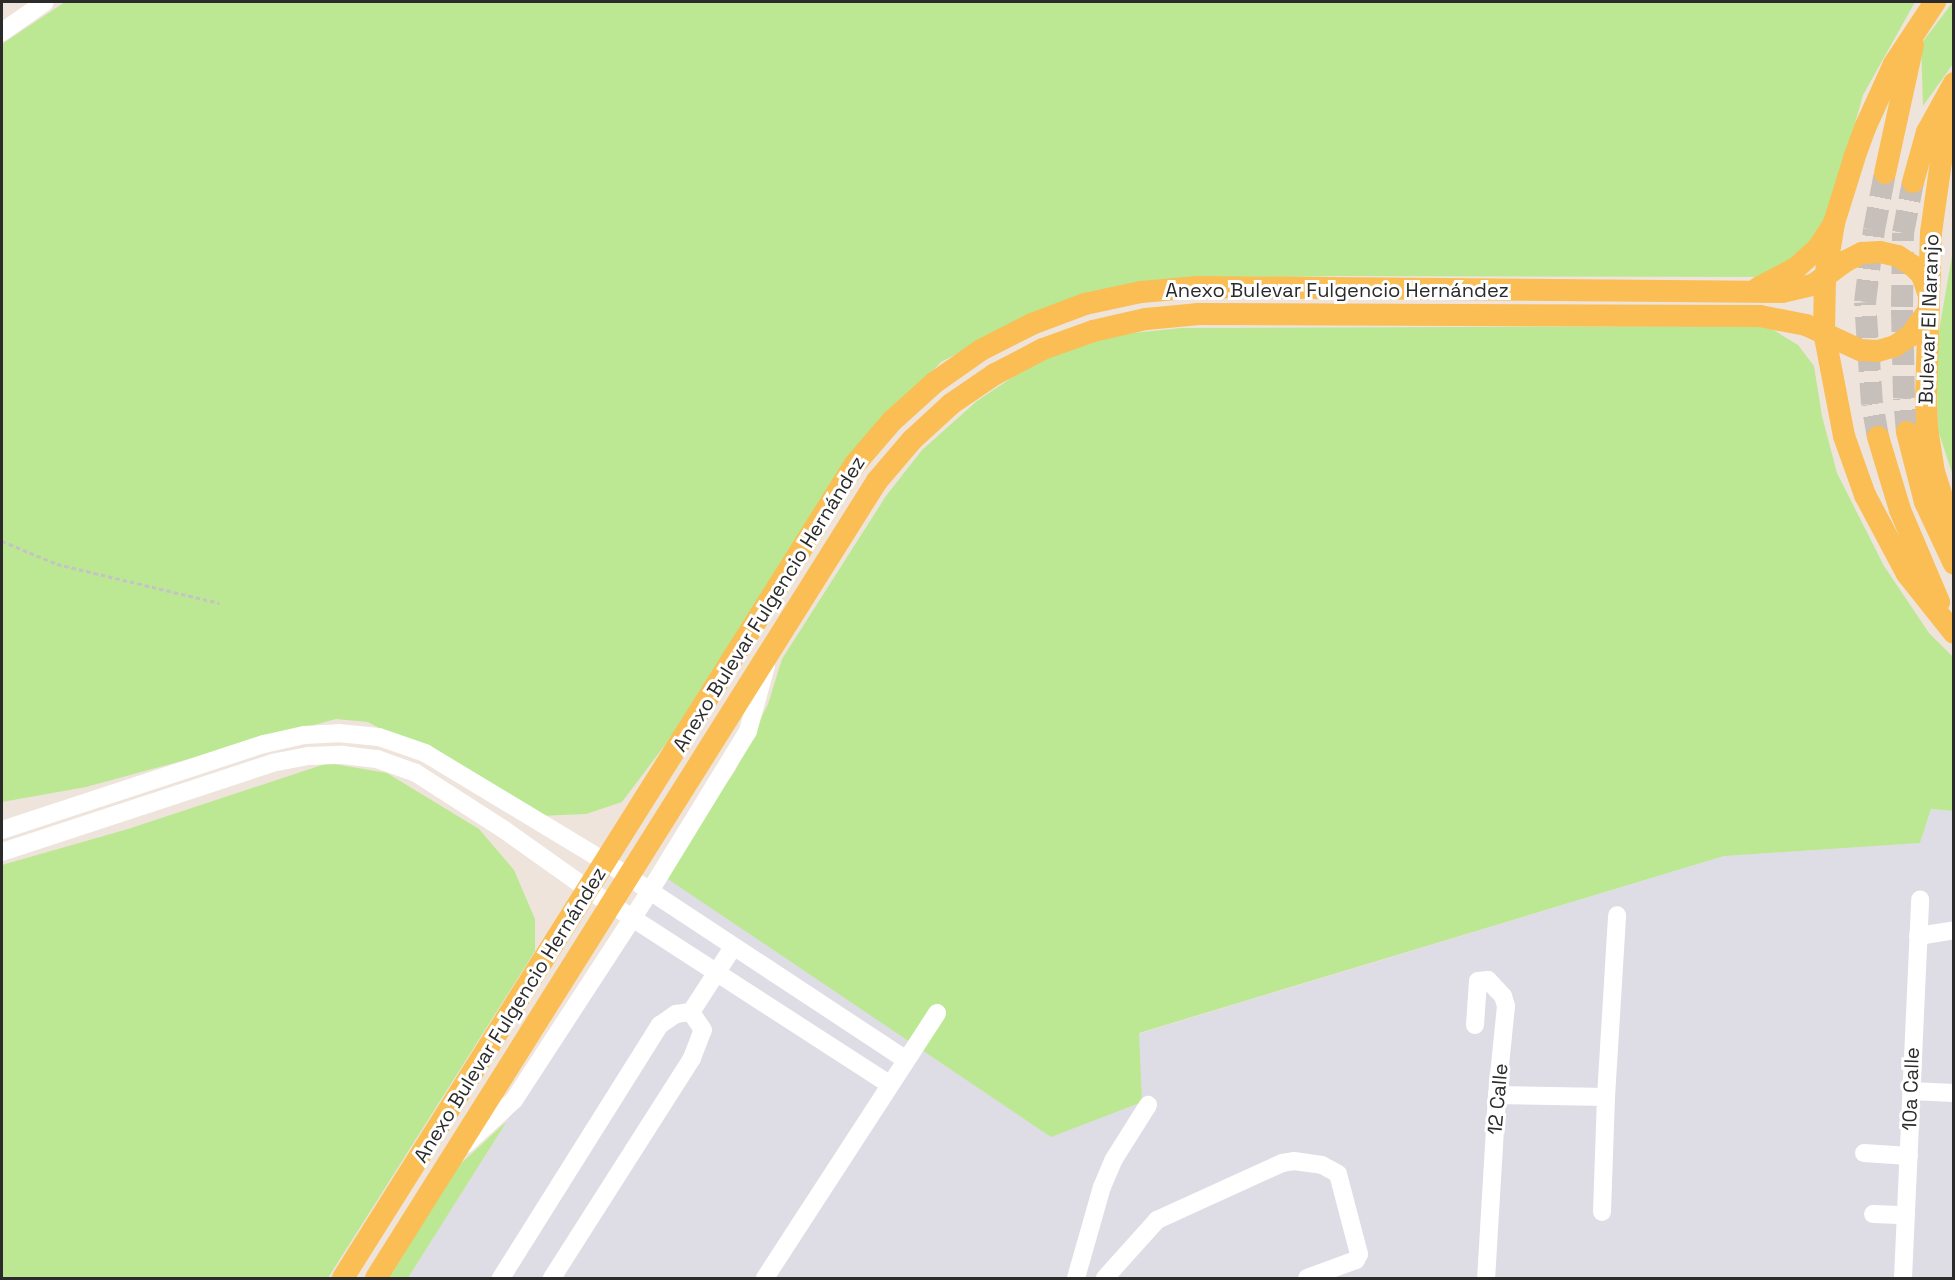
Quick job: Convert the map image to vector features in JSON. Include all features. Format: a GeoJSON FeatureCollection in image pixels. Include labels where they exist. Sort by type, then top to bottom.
{"type":"FeatureCollection","features":[{"type":"Feature","properties":{"kind":"main road"},"geometry":{"type":"LineString","coordinates":[[1935,2],[1894,64],[1865,128],[1834,223],[1825,278],[1824,332],[1844,436],[1865,495],[1907,574],[1953,632]]}},
{"type":"Feature","properties":{"kind":"main road"},"geometry":{"type":"LineString","coordinates":[[1885,172],[1915,29]]}},
{"type":"Feature","properties":{"kind":"main road"},"geometry":{"type":"LineString","coordinates":[[1913,183],[1927,132],[1953,83]]}},
{"type":"Feature","properties":{"kind":"main road","name":"Bulevar El Naranjo"},"geometry":{"type":"LineString","coordinates":[[1953,102],[1945,133],[1931,232],[1927,428],[1934,472],[1953,534]]}},
{"type":"Feature","properties":{"kind":"main road"},"geometry":{"type":"LineString","coordinates":[[1743,292],[1770,283],[1796,268],[1818,248],[1834,223]]}},
{"type":"Feature","properties":{"kind":"main road"},"geometry":{"type":"LineString","coordinates":[[1824,332],[1860,350],[1878,351],[1895,346],[1910,336],[1928,302],[1922,275],[1898,256],[1880,252],[1862,253],[1846,261],[1825,278]]}},
{"type":"Feature","properties":{"kind":"main road","name":"Anexo Bulevar Fulgencio Hernández"},"geometry":{"type":"LineString","coordinates":[[343,1278],[855,464],[892,421],[934,383],[981,350],[1032,324],[1085,304],[1141,292],[1198,286],[1782,292],[1813,285],[1825,278]]}},
{"type":"Feature","properties":{"kind":"main road","name":"Anexo Bulevar Fulgencio Hernández"},"geometry":{"type":"LineString","coordinates":[[376,1278],[877,481],[912,440],[951,404],[995,374],[1043,349],[1093,331],[1146,319],[1178,316],[1282,314],[1760,315],[1790,320],[1824,332]]}},
{"type":"Feature","properties":{"kind":"main road","name":"Bulevar El Naranjo"},"geometry":{"type":"LineString","coordinates":[[1907,432],[1925,502],[1953,564]]}},
{"type":"Feature","properties":{"kind":"main road"},"geometry":{"type":"LineString","coordinates":[[1878,437],[1909,536],[1953,632]]}},
{"type":"Feature","properties":{"kind":"lane"},"geometry":{"type":"LineString","coordinates":[[2,32],[45,2]]}},
{"type":"Feature","properties":{"kind":"lane"},"geometry":{"type":"LineString","coordinates":[[456,1154],[514,1100],[650,891],[748,731],[772,646]]}},
{"type":"Feature","properties":{"kind":"lane"},"geometry":{"type":"LineString","coordinates":[[2,830],[264,744],[304,735],[327,733],[379,737],[425,753],[629,876],[733,947],[906,1059]]}},
{"type":"Feature","properties":{"kind":"lane"},"geometry":{"type":"LineString","coordinates":[[2,852],[272,763],[309,756],[343,755],[387,762],[416,773],[589,890],[889,1084]]}},
{"type":"Feature","properties":{"kind":"lane"},"geometry":{"type":"LineString","coordinates":[[487,820],[500,800]]}},
{"type":"Feature","properties":{"kind":"lane","name":"10a Calle"},"geometry":{"type":"LineString","coordinates":[[1903,1278],[1920,899]]}},
{"type":"Feature","properties":{"kind":"lane"},"geometry":{"type":"LineString","coordinates":[[1602,1212],[1606,1097],[1617,915]]}},
{"type":"Feature","properties":{"kind":"lane"},"geometry":{"type":"LineString","coordinates":[[1918,936],[1953,930]]}},
{"type":"Feature","properties":{"kind":"lane"},"geometry":{"type":"LineString","coordinates":[[501,1278],[660,1025],[676,1014],[691,1012],[733,947]]}},
{"type":"Feature","properties":{"kind":"lane","name":"12 Calle"},"geometry":{"type":"LineString","coordinates":[[1475,1025],[1478,981],[1488,980],[1503,996],[1506,1006],[1497,1095],[1486,1278]]}},
{"type":"Feature","properties":{"kind":"lane"},"geometry":{"type":"LineString","coordinates":[[552,1278],[692,1058],[703,1030],[691,1012]]}},
{"type":"Feature","properties":{"kind":"lane"},"geometry":{"type":"LineString","coordinates":[[765,1278],[937,1013]]}},
{"type":"Feature","properties":{"kind":"lane"},"geometry":{"type":"LineString","coordinates":[[1911,1091],[1953,1093]]}},
{"type":"Feature","properties":{"kind":"lane"},"geometry":{"type":"LineString","coordinates":[[1497,1095],[1606,1097]]}},
{"type":"Feature","properties":{"kind":"lane"},"geometry":{"type":"LineString","coordinates":[[1076,1278],[1106,1178],[1114,1159],[1148,1105]]}},
{"type":"Feature","properties":{"kind":"lane"},"geometry":{"type":"LineString","coordinates":[[1864,1153],[1909,1156]]}},
{"type":"Feature","properties":{"kind":"lane"},"geometry":{"type":"LineString","coordinates":[[1105,1278],[1157,1220],[1282,1163],[1306,1161],[1322,1165],[1338,1174],[1359,1254],[1356,1260],[1307,1278]]}},
{"type":"Feature","properties":{"kind":"lane"},"geometry":{"type":"LineString","coordinates":[[1873,1214],[1906,1215]]}},
{"type":"Feature","properties":{"kind":"path"},"geometry":{"type":"LineString","coordinates":[[2,541],[57,564],[219,603]]}},
{"type":"Feature","properties":{"kind":"shaded area"},"geometry":{"type":"Polygon","coordinates":[[[1931,809],[1953,811],[1953,1278],[408,1278],[662,874],[1138,1034],[1724,856],[1920,843],[1931,809]]]}},
{"type":"Feature","properties":{"kind":"green space"},"geometry":{"type":"Polygon","coordinates":[[[65,2],[1915,2],[1863,95],[1839,180],[1818,235],[1769,277],[1338,276],[1178,279],[1030,315],[941,362],[855,451],[677,729],[622,802],[586,814],[538,816],[368,722],[336,719],[86,787],[2,802],[2,44],[65,2]]]}},
{"type":"Feature","properties":{"kind":"green space"},"geometry":{"type":"Polygon","coordinates":[[[1953,2],[1953,64],[1923,106],[1921,44],[1953,2]]]}},
{"type":"Feature","properties":{"kind":"green space"},"geometry":{"type":"Polygon","coordinates":[[[1953,250],[1953,476],[1938,430],[1936,348],[1953,250]]]}},
{"type":"Feature","properties":{"kind":"green space"},"geometry":{"type":"Polygon","coordinates":[[[1767,326],[1798,345],[1814,366],[1822,416],[1837,473],[1884,566],[1929,633],[1953,657],[1953,811],[1931,809],[1920,843],[1724,856],[1139,1033],[1142,1102],[1051,1137],[662,875],[735,771],[768,704],[782,659],[886,496],[922,450],[977,401],[1035,362],[1105,336],[1181,328],[1767,326]]]}},
{"type":"Feature","properties":{"kind":"green space"},"geometry":{"type":"Polygon","coordinates":[[[328,763],[387,773],[479,829],[514,870],[535,919],[535,951],[328,1278],[2,1278],[2,865],[128,829],[328,763]]]}},
{"type":"Feature","properties":{"kind":"green space"},"geometry":{"type":"Polygon","coordinates":[[[507,1121],[408,1278],[385,1278],[455,1169],[507,1121]]]}},
{"type":"Feature","properties":{"kind":"tunnel"},"geometry":{"type":"LineString","coordinates":[[1878,437],[1872,404],[1865,302],[1874,230],[1885,173]]}},
{"type":"Feature","properties":{"kind":"tunnel"},"geometry":{"type":"LineString","coordinates":[[1907,432],[1902,307],[1903,233],[1913,182]]}}]}
